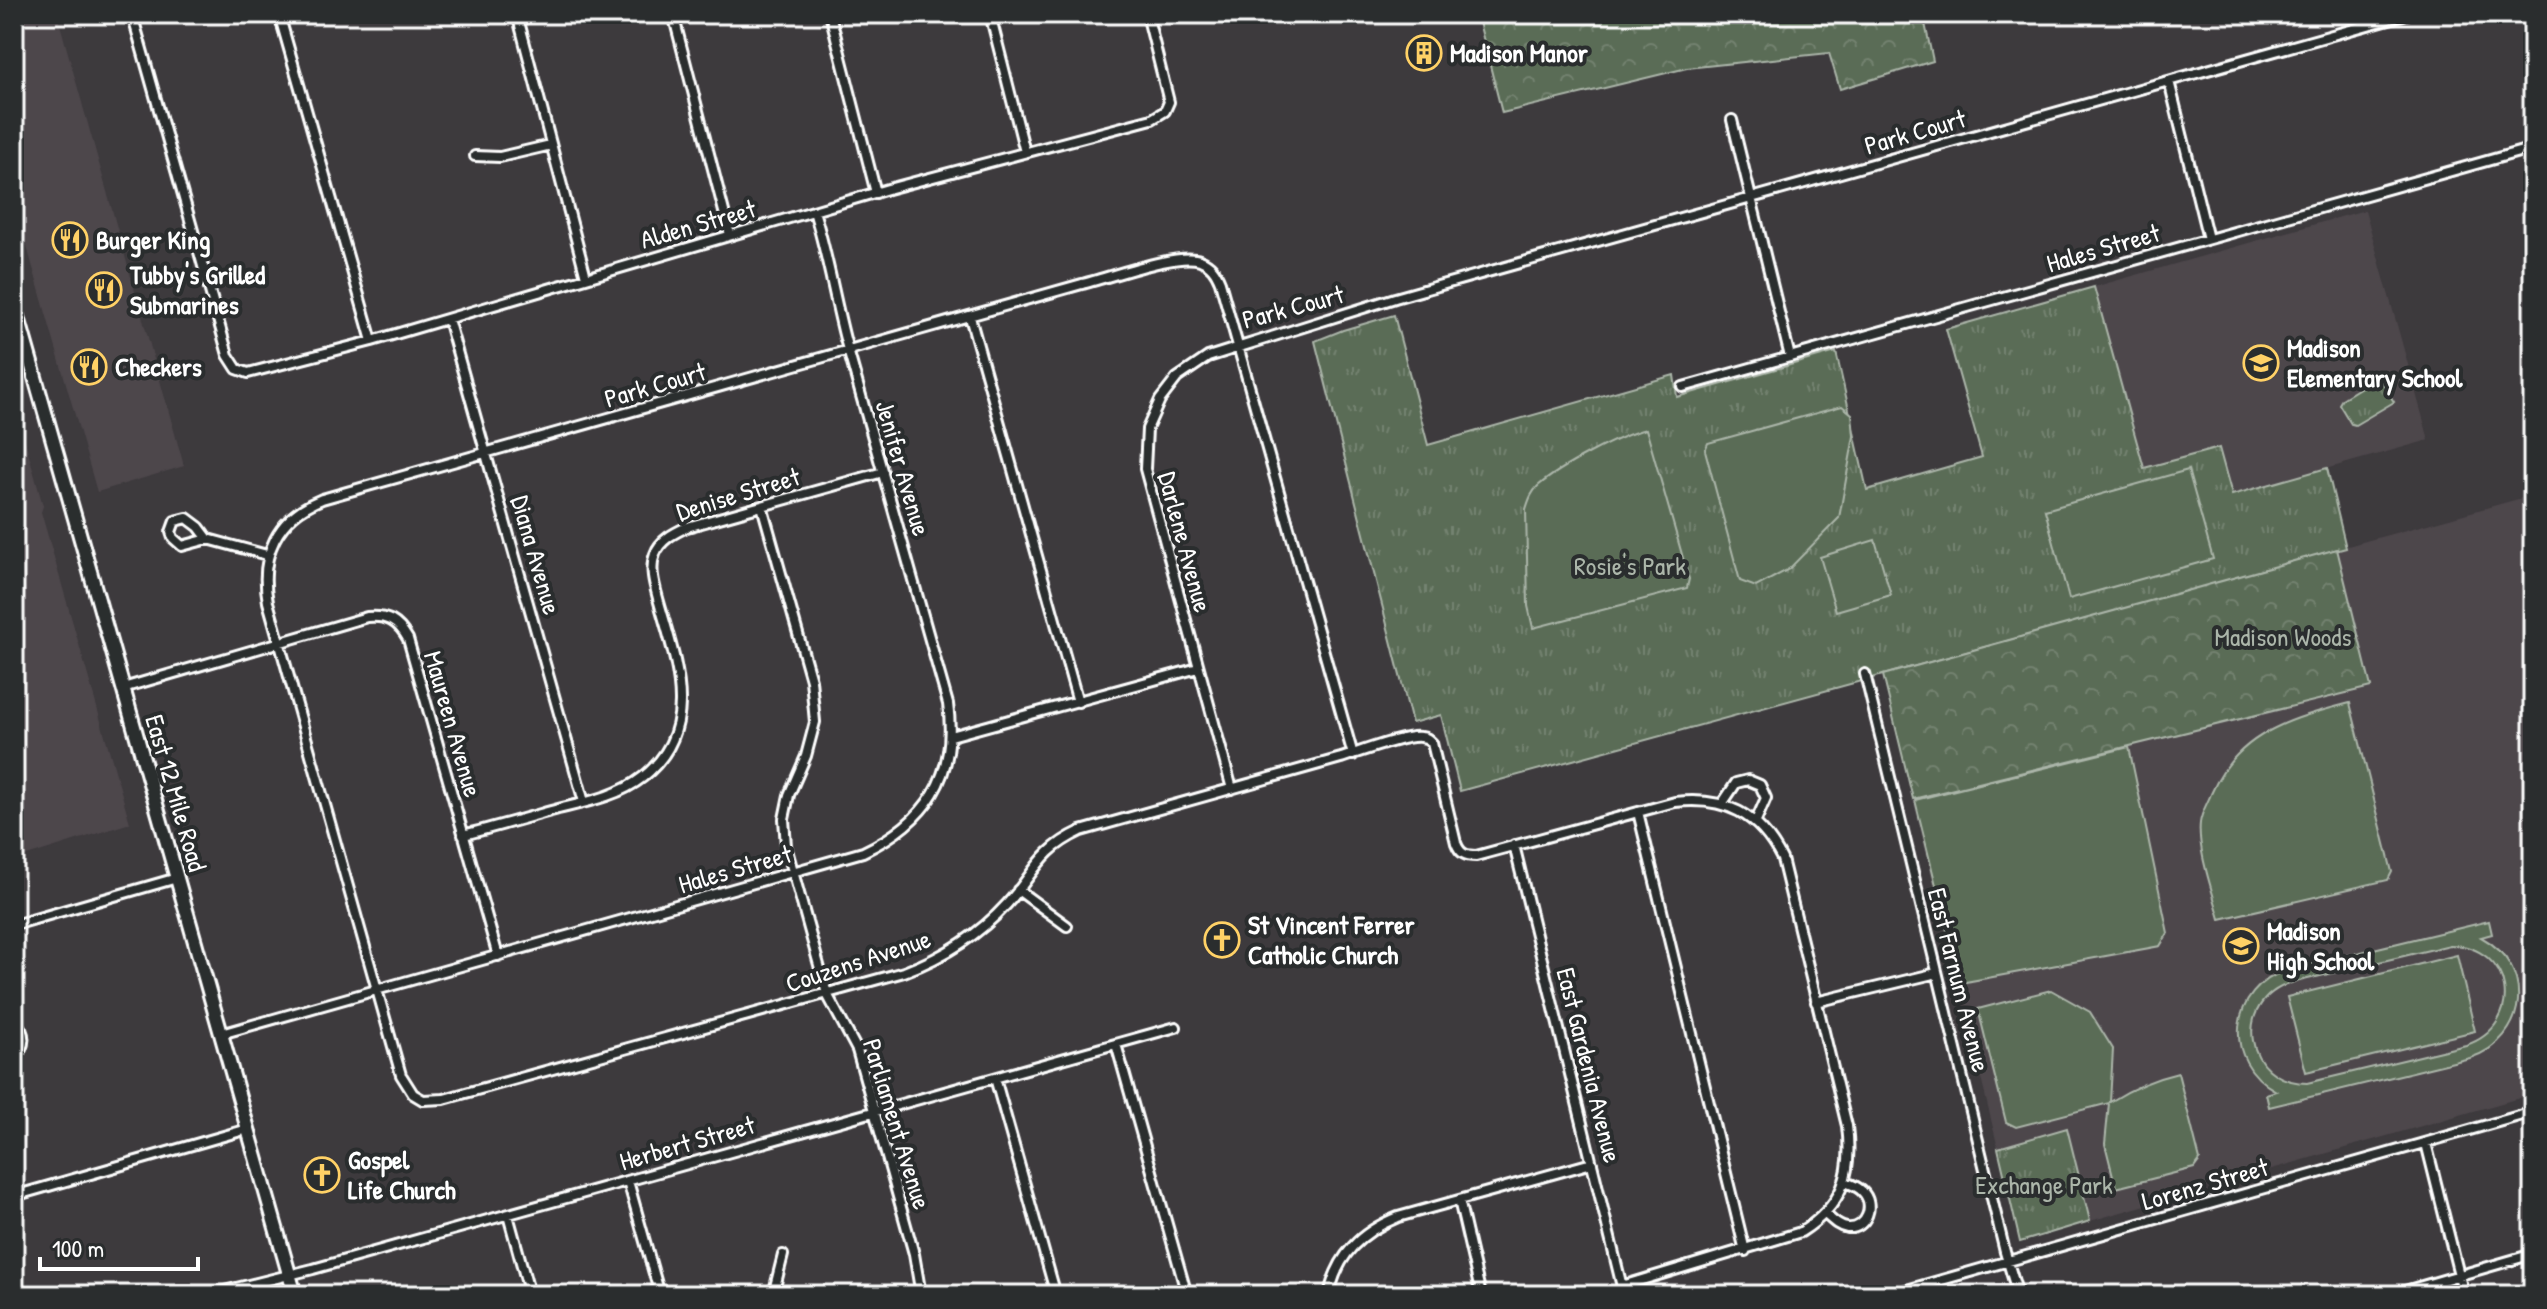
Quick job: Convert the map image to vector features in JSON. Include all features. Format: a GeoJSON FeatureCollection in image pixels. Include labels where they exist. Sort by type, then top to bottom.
{"type":"FeatureCollection","features":[{"type":"Feature","properties":{"kind":"main road","name":"East 12 Mile Road"},"geometry":{"type":"LineString","coordinates":[[14,303],[295,1295]]}},
{"type":"Feature","properties":{"kind":"street","name":"Alden Street"},"geometry":{"type":"LineString","coordinates":[[132,14],[228,355],[242,372],[255,372],[372,341],[876,193],[1152,119],[1168,107],[1168,97],[1147,14]]}},
{"type":"Feature","properties":{"kind":"street"},"geometry":{"type":"LineString","coordinates":[[279,14],[372,341]]}},
{"type":"Feature","properties":{"kind":"street"},"geometry":{"type":"LineString","coordinates":[[517,14],[586,277]]}},
{"type":"Feature","properties":{"kind":"street"},"geometry":{"type":"LineString","coordinates":[[673,14],[730,235]]}},
{"type":"Feature","properties":{"kind":"street"},"geometry":{"type":"LineString","coordinates":[[830,14],[876,193]]}},
{"type":"Feature","properties":{"kind":"street"},"geometry":{"type":"LineString","coordinates":[[990,14],[1025,152]]}},
{"type":"Feature","properties":{"kind":"street","name":"Park Court"},"geometry":{"type":"LineString","coordinates":[[267,555],[278,532],[298,511],[310,504],[1098,280],[1188,258],[1204,262],[1216,273],[1238,346],[1395,298],[2407,14]]}},
{"type":"Feature","properties":{"kind":"street"},"geometry":{"type":"LineString","coordinates":[[2169,81],[2208,239]]}},
{"type":"Feature","properties":{"kind":"street"},"geometry":{"type":"LineString","coordinates":[[1732,120],[1790,357]]}},
{"type":"Feature","properties":{"kind":"street"},"geometry":{"type":"LineString","coordinates":[[475,156],[500,157],[551,145]]}},
{"type":"Feature","properties":{"kind":"street","name":"Hales Street"},"geometry":{"type":"LineString","coordinates":[[1683,387],[2533,148]]}},
{"type":"Feature","properties":{"kind":"street","name":"Jenifer Avenue"},"geometry":{"type":"LineString","coordinates":[[814,211],[829,264],[835,300],[943,684],[951,736]]}},
{"type":"Feature","properties":{"kind":"street"},"geometry":{"type":"LineString","coordinates":[[970,317],[1078,702]]}},
{"type":"Feature","properties":{"kind":"street","name":"Diana Avenue"},"geometry":{"type":"LineString","coordinates":[[448,319],[584,802]]}},
{"type":"Feature","properties":{"kind":"street"},"geometry":{"type":"LineString","coordinates":[[1238,346],[1353,755]]}},
{"type":"Feature","properties":{"kind":"street","name":"Darlene Avenue"},"geometry":{"type":"LineString","coordinates":[[1232,789],[1147,485],[1145,441],[1152,414],[1177,378],[1208,357],[1238,346]]}},
{"type":"Feature","properties":{"kind":"street","name":"Denise Street"},"geometry":{"type":"LineString","coordinates":[[463,835],[628,787],[643,777],[667,751],[675,734],[681,687],[654,578],[655,553],[660,544],[676,532],[883,472]]}},
{"type":"Feature","properties":{"kind":"street","name":"Parliament Avenue"},"geometry":{"type":"LineString","coordinates":[[762,506],[815,701],[812,739],[789,795],[784,819],[786,846],[827,994],[857,1050],[914,1254],[921,1295]]}},
{"type":"Feature","properties":{"kind":"street"},"geometry":{"type":"LineString","coordinates":[[123,688],[279,644],[265,587],[267,555],[208,539]]}},
{"type":"Feature","properties":{"kind":"street","name":"Maureen Avenue"},"geometry":{"type":"LineString","coordinates":[[279,644],[367,617],[386,617],[401,628],[408,639],[498,956]]}},
{"type":"Feature","properties":{"kind":"street","name":"Couzens Avenue"},"geometry":{"type":"LineString","coordinates":[[279,644],[407,1086],[423,1100],[434,1101],[904,972],[946,954],[983,928],[1018,890],[1041,858],[1065,838],[1412,737],[1425,737],[1432,743],[1456,843],[1462,853],[1476,856],[1514,845]]}},
{"type":"Feature","properties":{"kind":"street"},"geometry":{"type":"LineString","coordinates":[[951,736],[1198,668]]}},
{"type":"Feature","properties":{"kind":"street","name":"East Farnum Avenue"},"geometry":{"type":"LineString","coordinates":[[1865,674],[2018,1295]]}},
{"type":"Feature","properties":{"kind":"street","name":"Hales Street"},"geometry":{"type":"LineString","coordinates":[[221,1034],[863,852],[907,826],[929,800],[944,772],[951,736]]}},
{"type":"Feature","properties":{"kind":"street"},"geometry":{"type":"LineString","coordinates":[[1722,804],[1736,783],[1748,780],[1760,785],[1766,798],[1755,823]]}},
{"type":"Feature","properties":{"kind":"street"},"geometry":{"type":"LineString","coordinates":[[1514,845],[1687,800],[1722,804],[1755,823],[1773,842],[1782,859],[1847,1126],[1850,1159],[1845,1182],[1825,1214],[1792,1236],[1623,1291]]}},
{"type":"Feature","properties":{"kind":"street"},"geometry":{"type":"LineString","coordinates":[[1638,812],[1745,1251]]}},
{"type":"Feature","properties":{"kind":"street","name":"East Gardenia Avenue"},"geometry":{"type":"LineString","coordinates":[[1514,845],[1623,1291]]}},
{"type":"Feature","properties":{"kind":"street"},"geometry":{"type":"LineString","coordinates":[[14,925],[177,878]]}},
{"type":"Feature","properties":{"kind":"street"},"geometry":{"type":"LineString","coordinates":[[1018,890],[1067,926]]}},
{"type":"Feature","properties":{"kind":"street"},"geometry":{"type":"LineString","coordinates":[[1816,1002],[1937,973]]}},
{"type":"Feature","properties":{"kind":"street"},"geometry":{"type":"LineString","coordinates":[[14,1021],[20,1026],[24,1039],[21,1051],[14,1058]]}},
{"type":"Feature","properties":{"kind":"street","name":"Herbert Street"},"geometry":{"type":"LineString","coordinates":[[208,1295],[508,1215],[1176,1027]]}},
{"type":"Feature","properties":{"kind":"street"},"geometry":{"type":"LineString","coordinates":[[1116,1044],[1187,1295]]}},
{"type":"Feature","properties":{"kind":"street"},"geometry":{"type":"LineString","coordinates":[[995,1078],[1056,1295]]}},
{"type":"Feature","properties":{"kind":"street","name":"Lorenz Street"},"geometry":{"type":"LineString","coordinates":[[1889,1295],[2533,1112]]}},
{"type":"Feature","properties":{"kind":"street"},"geometry":{"type":"LineString","coordinates":[[14,1196],[248,1129]]}},
{"type":"Feature","properties":{"kind":"street"},"geometry":{"type":"LineString","coordinates":[[2426,1143],[2464,1295]]}},
{"type":"Feature","properties":{"kind":"street"},"geometry":{"type":"LineString","coordinates":[[1329,1295],[1331,1282],[1344,1255],[1373,1228],[1398,1217],[1592,1163]]}},
{"type":"Feature","properties":{"kind":"street"},"geometry":{"type":"LineString","coordinates":[[628,1181],[660,1295]]}},
{"type":"Feature","properties":{"kind":"street"},"geometry":{"type":"LineString","coordinates":[[1825,1214],[1849,1228],[1860,1224],[1867,1216],[1869,1204],[1864,1192],[1845,1182]]}},
{"type":"Feature","properties":{"kind":"street"},"geometry":{"type":"LineString","coordinates":[[1459,1200],[1481,1295]]}},
{"type":"Feature","properties":{"kind":"street"},"geometry":{"type":"LineString","coordinates":[[508,1215],[530,1295]]}},
{"type":"Feature","properties":{"kind":"street"},"geometry":{"type":"LineString","coordinates":[[2391,1295],[2533,1254]]}},
{"type":"Feature","properties":{"kind":"street"},"geometry":{"type":"LineString","coordinates":[[773,1295],[783,1255]]}},
{"type":"Feature","properties":{"kind":"shaded area"},"geometry":{"type":"Polygon","coordinates":[[[14,14],[57,14],[184,466],[97,492],[14,201],[14,14]]]}},
{"type":"Feature","properties":{"kind":"shaded area","name":"Madison Elementary School"},"geometry":{"type":"Polygon","coordinates":[[[2365,210],[2429,440],[2232,495],[2144,469],[2094,287],[2365,210]]]}},
{"type":"Feature","properties":{"kind":"shaded area"},"geometry":{"type":"Polygon","coordinates":[[[14,413],[18,415],[43,506],[41,512],[130,823],[14,860],[14,413]]]}},
{"type":"Feature","properties":{"kind":"shaded area","name":"Madison High School"},"geometry":{"type":"Polygon","coordinates":[[[2533,495],[2533,1094],[2090,1221],[2067,1128],[1998,1148],[1913,799],[2371,687],[2337,549],[2533,495]]]}},
{"type":"Feature","properties":{"kind":"green space"},"geometry":{"type":"Polygon","coordinates":[[[1477,14],[1923,14],[1933,61],[1840,89],[1829,53],[1687,68],[1502,113],[1477,14]]]}},
{"type":"Feature","properties":{"kind":"green space","name":"Rosie's Park"},"geometry":{"type":"Polygon","coordinates":[[[2094,287],[2144,468],[2219,448],[2232,495],[2327,468],[2346,548],[1460,791],[1441,715],[1412,723],[1315,341],[1394,315],[1428,445],[1674,375],[1677,397],[1836,352],[1867,490],[1982,457],[1946,329],[2094,287]]]}},
{"type":"Feature","properties":{"kind":"green space"},"geometry":{"type":"Polygon","coordinates":[[[2376,378],[2380,379],[2394,402],[2355,425],[2351,424],[2339,404],[2376,378]]]}},
{"type":"Feature","properties":{"kind":"green space"},"geometry":{"type":"Polygon","coordinates":[[[1842,406],[1852,414],[1854,436],[1839,518],[1789,569],[1756,587],[1740,581],[1705,450],[1708,443],[1842,406]]]}},
{"type":"Feature","properties":{"kind":"green space"},"geometry":{"type":"Polygon","coordinates":[[[1646,429],[1689,579],[1687,588],[1533,628],[1528,606],[1526,509],[1532,494],[1548,478],[1574,461],[1646,429]]]}},
{"type":"Feature","properties":{"kind":"green space"},"geometry":{"type":"Polygon","coordinates":[[[2188,470],[2213,559],[2069,599],[2045,510],[2188,470]]]}},
{"type":"Feature","properties":{"kind":"green space"},"geometry":{"type":"Polygon","coordinates":[[[1875,540],[1891,595],[1836,611],[1820,557],[1875,540]]]}},
{"type":"Feature","properties":{"kind":"green space","name":"Madison Woods"},"geometry":{"type":"Polygon","coordinates":[[[2337,549],[2371,687],[1913,799],[1883,675],[2337,549]]]}},
{"type":"Feature","properties":{"kind":"green space"},"geometry":{"type":"Polygon","coordinates":[[[2350,703],[2392,872],[2388,880],[2220,919],[2206,871],[2200,823],[2222,773],[2251,742],[2268,731],[2307,715],[2350,703]]]}},
{"type":"Feature","properties":{"kind":"green space"},"geometry":{"type":"Polygon","coordinates":[[[2129,747],[2168,933],[2160,946],[1960,983],[1915,800],[2129,747]]]}},
{"type":"Feature","properties":{"kind":"green space"},"geometry":{"type":"Polygon","coordinates":[[[2489,921],[2492,934],[2481,937],[2499,950],[2511,966],[2517,983],[2518,1002],[2504,1035],[2489,1049],[2470,1058],[2269,1107],[2266,1094],[2276,1091],[2258,1078],[2246,1062],[2240,1045],[2239,1026],[2253,993],[2268,979],[2287,970],[2489,921]],[[2450,945],[2291,983],[2272,993],[2259,1007],[2253,1023],[2253,1040],[2258,1056],[2269,1070],[2286,1079],[2307,1083],[2466,1045],[2485,1035],[2498,1021],[2504,1005],[2504,988],[2499,971],[2488,958],[2471,948],[2450,945]]]}},
{"type":"Feature","properties":{"kind":"green space"},"geometry":{"type":"Polygon","coordinates":[[[2457,955],[2475,1031],[2306,1072],[2287,997],[2457,955]]]}},
{"type":"Feature","properties":{"kind":"green space"},"geometry":{"type":"Polygon","coordinates":[[[2051,990],[2090,1012],[2113,1049],[2110,1102],[2142,1084],[2178,1073],[2200,1160],[2194,1168],[2116,1188],[2105,1144],[2109,1103],[2016,1127],[2006,1122],[1978,1009],[2051,990]]]}},
{"type":"Feature","properties":{"kind":"green space","name":"Exchange Park"},"geometry":{"type":"Polygon","coordinates":[[[2067,1128],[2090,1221],[2020,1242],[1998,1148],[2067,1128]]]}},
{"type":"Feature","properties":{"kind":"place","name":"Madison Manor"},"geometry":{"type":"Point","coordinates":[1424,53]}},
{"type":"Feature","properties":{"kind":"place","name":"Burger King"},"geometry":{"type":"Point","coordinates":[70,240]}},
{"type":"Feature","properties":{"kind":"place","name":"Tubby's Grilled Submarines"},"geometry":{"type":"Point","coordinates":[104,290]}},
{"type":"Feature","properties":{"kind":"place","name":"Madison Elementary School"},"geometry":{"type":"Point","coordinates":[2261,363]}},
{"type":"Feature","properties":{"kind":"place","name":"Checkers"},"geometry":{"type":"Point","coordinates":[89,367]}},
{"type":"Feature","properties":{"kind":"place","name":"St Vincent Ferrer Catholic Church"},"geometry":{"type":"Point","coordinates":[1222,940]}},
{"type":"Feature","properties":{"kind":"place","name":"Madison High School"},"geometry":{"type":"Point","coordinates":[2241,946]}},
{"type":"Feature","properties":{"kind":"place","name":"Gospel Life Church"},"geometry":{"type":"Point","coordinates":[322,1175]}}]}
